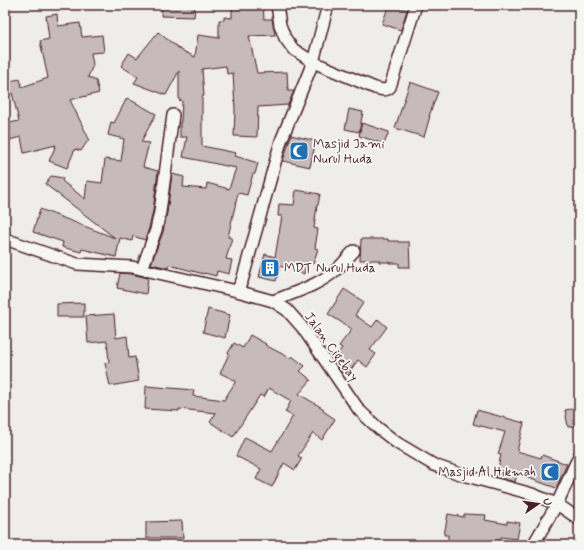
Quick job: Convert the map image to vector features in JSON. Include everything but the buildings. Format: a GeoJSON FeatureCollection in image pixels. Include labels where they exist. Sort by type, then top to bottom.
{"type":"FeatureCollection","features":[{"type":"Feature","properties":{"kind":"street"},"geometry":{"type":"LineString","coordinates":[[277,5],[280,26],[285,38],[293,49],[313,62],[375,88],[384,90],[390,87],[416,5]]}},
{"type":"Feature","properties":{"kind":"street"},"geometry":{"type":"LineString","coordinates":[[237,291],[242,281],[281,141],[313,62],[328,5]]}},
{"type":"Feature","properties":{"kind":"street"},"geometry":{"type":"LineString","coordinates":[[142,269],[156,230],[160,212],[173,115]]}},
{"type":"Feature","properties":{"kind":"street","name":"Jalan Cigebay"},"geometry":{"type":"LineString","coordinates":[[5,240],[77,264],[142,269],[237,291],[272,301],[287,310],[302,327],[359,410],[397,443],[434,465],[463,475],[532,494],[557,504],[579,518]]}},
{"type":"Feature","properties":{"kind":"street"},"geometry":{"type":"LineString","coordinates":[[272,301],[302,290],[321,280],[337,270],[354,251]]}},
{"type":"Feature","properties":{"kind":"street"},"geometry":{"type":"LineString","coordinates":[[533,545],[557,504],[579,456]]}},
{"type":"Feature","properties":{"kind":"place","name":"Masjid Jami Nurul Huda"},"geometry":{"type":"Point","coordinates":[299,151]}},
{"type":"Feature","properties":{"kind":"place","name":"MDT Nurul Huda"},"geometry":{"type":"Point","coordinates":[270,268]}},
{"type":"Feature","properties":{"kind":"place","name":"Masjid Al Hikmah"},"geometry":{"type":"Point","coordinates":[550,472]}}]}
